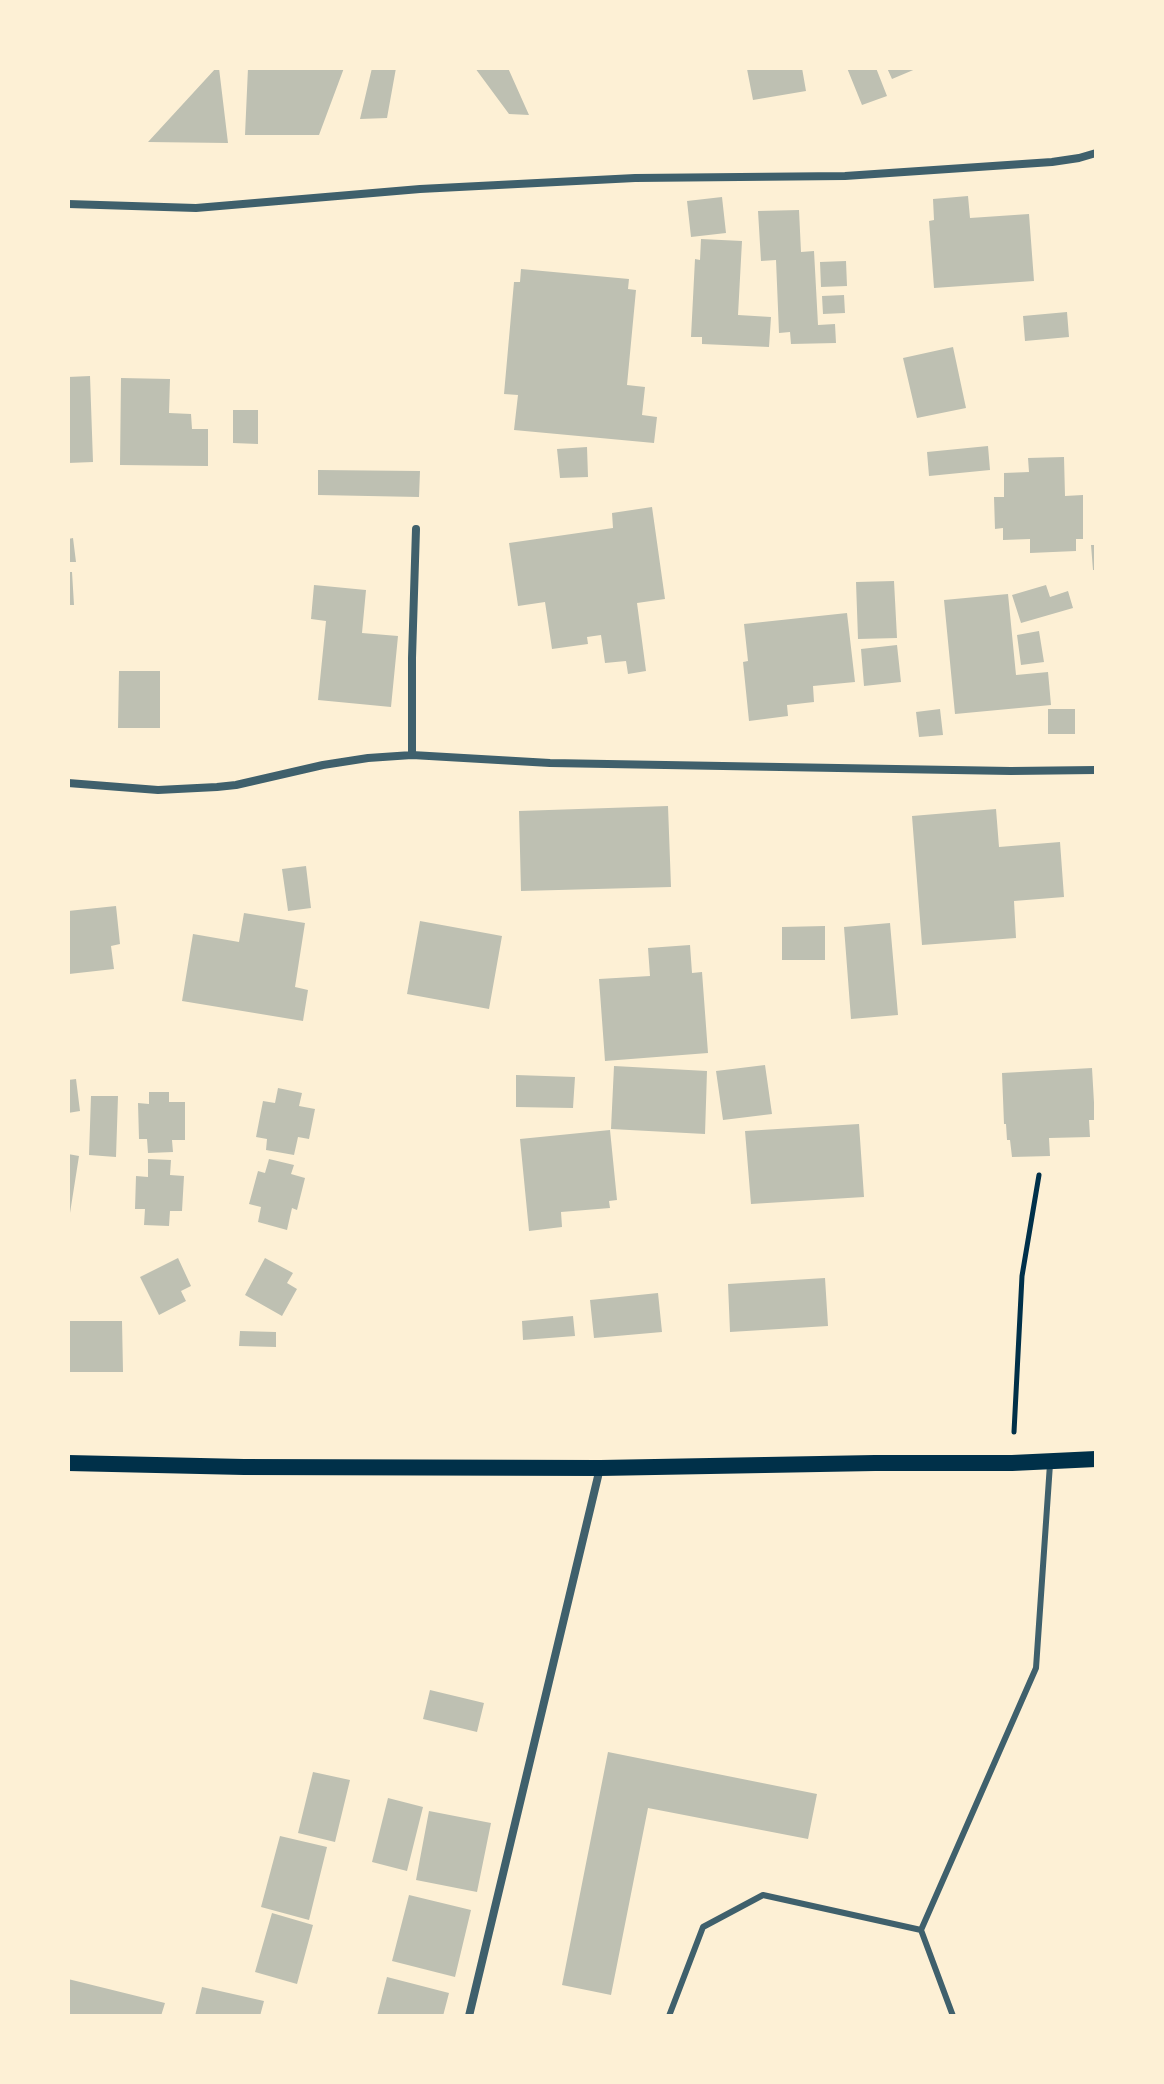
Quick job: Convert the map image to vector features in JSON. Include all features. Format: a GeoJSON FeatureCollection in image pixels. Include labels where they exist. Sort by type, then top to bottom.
{"type":"FeatureCollection","features":[{"type":"Feature","properties":{"kind":"main road"},"geometry":{"type":"LineString","coordinates":[[68,1463],[600,1468],[1012,1463],[1096,1459]]}},
{"type":"Feature","properties":{"kind":"street"},"geometry":{"type":"LineString","coordinates":[[68,204],[196,208],[420,189],[604,180],[845,176],[1052,162],[1096,153]]}},
{"type":"Feature","properties":{"kind":"street"},"geometry":{"type":"LineString","coordinates":[[412,755],[416,529]]}},
{"type":"Feature","properties":{"kind":"street"},"geometry":{"type":"LineString","coordinates":[[68,783],[158,790],[217,787],[323,765],[412,755],[550,763],[1096,770]]}},
{"type":"Feature","properties":{"kind":"street"},"geometry":{"type":"LineString","coordinates":[[469,2016],[600,1468]]}},
{"type":"Feature","properties":{"kind":"lane"},"geometry":{"type":"LineString","coordinates":[[953,2016],[921,1930],[1036,1668],[1050,1460]]}},
{"type":"Feature","properties":{"kind":"lane"},"geometry":{"type":"LineString","coordinates":[[669,2016],[703,1927],[763,1895],[921,1930]]}},
{"type":"Feature","properties":{"kind":"path"},"geometry":{"type":"LineString","coordinates":[[1012,1463],[1022,1276],[1039,1175]]}},
{"type":"Feature","properties":{"kind":"building"},"geometry":{"type":"Polygon","coordinates":[[[219,68],[228,143],[148,142],[219,68]]]}},
{"type":"Feature","properties":{"kind":"building"},"geometry":{"type":"Polygon","coordinates":[[[248,68],[344,68],[319,135],[245,135],[248,68]]]}},
{"type":"Feature","properties":{"kind":"building"},"geometry":{"type":"Polygon","coordinates":[[[372,68],[396,68],[387,118],[360,119],[372,68]]]}},
{"type":"Feature","properties":{"kind":"building"},"geometry":{"type":"Polygon","coordinates":[[[475,68],[508,68],[529,115],[509,114],[475,68]]]}},
{"type":"Feature","properties":{"kind":"building"},"geometry":{"type":"Polygon","coordinates":[[[802,68],[806,91],[753,100],[747,69],[802,68]]]}},
{"type":"Feature","properties":{"kind":"building"},"geometry":{"type":"Polygon","coordinates":[[[847,68],[876,68],[887,96],[862,105],[847,68]]]}},
{"type":"Feature","properties":{"kind":"building"},"geometry":{"type":"Polygon","coordinates":[[[887,68],[918,68],[892,79],[887,68]]]}},
{"type":"Feature","properties":{"kind":"building"},"geometry":{"type":"Polygon","coordinates":[[[968,196],[970,218],[1029,214],[1034,281],[934,288],[929,221],[934,220],[933,199],[968,196]]]}},
{"type":"Feature","properties":{"kind":"building"},"geometry":{"type":"Polygon","coordinates":[[[722,197],[726,233],[691,237],[687,201],[722,197]]]}},
{"type":"Feature","properties":{"kind":"building"},"geometry":{"type":"Polygon","coordinates":[[[799,210],[801,252],[814,251],[818,325],[835,324],[836,343],[791,344],[790,332],[779,333],[776,260],[761,261],[758,211],[799,210]]]}},
{"type":"Feature","properties":{"kind":"building"},"geometry":{"type":"Polygon","coordinates":[[[701,239],[742,241],[738,315],[771,317],[769,347],[702,344],[702,337],[691,337],[695,259],[700,260],[701,239]]]}},
{"type":"Feature","properties":{"kind":"building"},"geometry":{"type":"Polygon","coordinates":[[[846,261],[847,286],[821,287],[820,262],[846,261]]]}},
{"type":"Feature","properties":{"kind":"building"},"geometry":{"type":"Polygon","coordinates":[[[521,269],[629,279],[628,289],[636,290],[627,385],[645,387],[642,415],[657,417],[654,443],[514,430],[518,395],[504,394],[514,282],[520,282],[521,269]]]}},
{"type":"Feature","properties":{"kind":"building"},"geometry":{"type":"Polygon","coordinates":[[[844,295],[845,313],[823,314],[822,296],[844,295]]]}},
{"type":"Feature","properties":{"kind":"building"},"geometry":{"type":"Polygon","coordinates":[[[1067,312],[1069,337],[1025,341],[1023,316],[1067,312]]]}},
{"type":"Feature","properties":{"kind":"building"},"geometry":{"type":"Polygon","coordinates":[[[953,347],[966,408],[917,418],[903,358],[953,347]]]}},
{"type":"Feature","properties":{"kind":"building"},"geometry":{"type":"Polygon","coordinates":[[[90,376],[93,462],[68,463],[68,377],[90,376]]]}},
{"type":"Feature","properties":{"kind":"building"},"geometry":{"type":"Polygon","coordinates":[[[121,378],[170,379],[169,413],[191,414],[192,429],[208,429],[208,466],[120,465],[121,378]]]}},
{"type":"Feature","properties":{"kind":"building"},"geometry":{"type":"Polygon","coordinates":[[[233,410],[258,410],[258,444],[233,443],[233,410]]]}},
{"type":"Feature","properties":{"kind":"building"},"geometry":{"type":"Polygon","coordinates":[[[988,446],[990,470],[929,476],[927,452],[988,446]]]}},
{"type":"Feature","properties":{"kind":"building"},"geometry":{"type":"Polygon","coordinates":[[[587,447],[588,477],[560,478],[557,449],[587,447]]]}},
{"type":"Feature","properties":{"kind":"building"},"geometry":{"type":"Polygon","coordinates":[[[1064,457],[1065,496],[1083,495],[1083,539],[1076,539],[1076,551],[1030,553],[1030,539],[1003,540],[1003,528],[995,529],[994,497],[1004,497],[1004,473],[1029,472],[1028,458],[1064,457]]]}},
{"type":"Feature","properties":{"kind":"building"},"geometry":{"type":"Polygon","coordinates":[[[318,470],[420,471],[419,497],[318,495],[318,470]]]}},
{"type":"Feature","properties":{"kind":"building"},"geometry":{"type":"Polygon","coordinates":[[[652,507],[665,599],[637,603],[646,671],[628,674],[626,661],[605,663],[601,635],[587,637],[588,644],[552,649],[545,602],[518,606],[509,543],[613,528],[612,513],[652,507]]]}},
{"type":"Feature","properties":{"kind":"building"},"geometry":{"type":"Polygon","coordinates":[[[73,538],[76,562],[68,562],[68,539],[73,538]]]}},
{"type":"Feature","properties":{"kind":"building"},"geometry":{"type":"Polygon","coordinates":[[[1091,545],[1096,545],[1096,570],[1093,570],[1091,545]]]}},
{"type":"Feature","properties":{"kind":"building"},"geometry":{"type":"Polygon","coordinates":[[[68,572],[72,572],[74,605],[68,605],[68,572]]]}},
{"type":"Feature","properties":{"kind":"building"},"geometry":{"type":"Polygon","coordinates":[[[894,581],[897,638],[858,639],[856,582],[894,581]]]}},
{"type":"Feature","properties":{"kind":"building"},"geometry":{"type":"Polygon","coordinates":[[[314,585],[366,590],[362,633],[398,636],[391,707],[318,700],[326,621],[311,619],[314,585]]]}},
{"type":"Feature","properties":{"kind":"building"},"geometry":{"type":"Polygon","coordinates":[[[1046,585],[1050,597],[1068,591],[1073,608],[1021,623],[1012,595],[1046,585]]]}},
{"type":"Feature","properties":{"kind":"building"},"geometry":{"type":"Polygon","coordinates":[[[1008,594],[1016,675],[1048,672],[1051,705],[955,714],[944,600],[1008,594]]]}},
{"type":"Feature","properties":{"kind":"building"},"geometry":{"type":"Polygon","coordinates":[[[847,613],[855,682],[813,686],[814,702],[787,705],[788,716],[749,721],[743,662],[748,661],[744,624],[847,613]]]}},
{"type":"Feature","properties":{"kind":"building"},"geometry":{"type":"Polygon","coordinates":[[[1039,631],[1044,662],[1021,665],[1017,635],[1039,631]]]}},
{"type":"Feature","properties":{"kind":"building"},"geometry":{"type":"Polygon","coordinates":[[[897,645],[901,682],[864,686],[861,649],[897,645]]]}},
{"type":"Feature","properties":{"kind":"building"},"geometry":{"type":"Polygon","coordinates":[[[119,671],[160,671],[160,728],[118,728],[119,671]]]}},
{"type":"Feature","properties":{"kind":"building"},"geometry":{"type":"Polygon","coordinates":[[[940,709],[943,735],[919,737],[916,712],[940,709]]]}},
{"type":"Feature","properties":{"kind":"building"},"geometry":{"type":"Polygon","coordinates":[[[1048,709],[1075,709],[1075,734],[1048,734],[1048,709]]]}},
{"type":"Feature","properties":{"kind":"building"},"geometry":{"type":"Polygon","coordinates":[[[668,806],[671,887],[521,891],[519,811],[668,806]]]}},
{"type":"Feature","properties":{"kind":"building"},"geometry":{"type":"Polygon","coordinates":[[[996,809],[999,847],[1060,842],[1064,897],[1014,901],[1016,938],[922,945],[912,816],[996,809]]]}},
{"type":"Feature","properties":{"kind":"building"},"geometry":{"type":"Polygon","coordinates":[[[306,866],[311,908],[288,911],[282,869],[306,866]]]}},
{"type":"Feature","properties":{"kind":"building"},"geometry":{"type":"Polygon","coordinates":[[[116,906],[120,944],[111,946],[114,969],[69,974],[68,911],[116,906]]]}},
{"type":"Feature","properties":{"kind":"building"},"geometry":{"type":"Polygon","coordinates":[[[244,913],[305,923],[295,987],[308,990],[303,1021],[182,1001],[193,934],[239,942],[244,913]]]}},
{"type":"Feature","properties":{"kind":"building"},"geometry":{"type":"Polygon","coordinates":[[[420,921],[502,936],[489,1009],[407,994],[420,921]]]}},
{"type":"Feature","properties":{"kind":"building"},"geometry":{"type":"Polygon","coordinates":[[[890,923],[898,1015],[851,1019],[844,927],[890,923]]]}},
{"type":"Feature","properties":{"kind":"building"},"geometry":{"type":"Polygon","coordinates":[[[825,926],[825,960],[782,960],[782,927],[825,926]]]}},
{"type":"Feature","properties":{"kind":"building"},"geometry":{"type":"Polygon","coordinates":[[[690,945],[692,973],[702,972],[708,1053],[605,1061],[599,979],[650,976],[648,948],[690,945]]]}},
{"type":"Feature","properties":{"kind":"building"},"geometry":{"type":"Polygon","coordinates":[[[765,1065],[772,1114],[723,1120],[716,1071],[765,1065]]]}},
{"type":"Feature","properties":{"kind":"building"},"geometry":{"type":"Polygon","coordinates":[[[614,1066],[707,1071],[705,1134],[611,1129],[614,1066]]]}},
{"type":"Feature","properties":{"kind":"building"},"geometry":{"type":"Polygon","coordinates":[[[1092,1068],[1095,1120],[1089,1120],[1090,1137],[1049,1138],[1050,1156],[1012,1157],[1004,1124],[1002,1073],[1092,1068]]]}},
{"type":"Feature","properties":{"kind":"building"},"geometry":{"type":"Polygon","coordinates":[[[516,1075],[575,1077],[573,1108],[516,1107],[516,1075]]]}},
{"type":"Feature","properties":{"kind":"building"},"geometry":{"type":"Polygon","coordinates":[[[76,1079],[80,1111],[68,1113],[68,1080],[76,1079]]]}},
{"type":"Feature","properties":{"kind":"building"},"geometry":{"type":"Polygon","coordinates":[[[278,1088],[302,1093],[299,1106],[315,1109],[309,1139],[298,1137],[294,1155],[266,1150],[267,1139],[256,1137],[263,1101],[275,1103],[278,1088]]]}},
{"type":"Feature","properties":{"kind":"building"},"geometry":{"type":"Polygon","coordinates":[[[149,1092],[169,1092],[169,1102],[185,1102],[185,1140],[172,1140],[173,1152],[148,1153],[147,1139],[139,1139],[138,1103],[149,1104],[149,1092]]]}},
{"type":"Feature","properties":{"kind":"building"},"geometry":{"type":"Polygon","coordinates":[[[91,1096],[118,1096],[116,1157],[89,1155],[91,1096]]]}},
{"type":"Feature","properties":{"kind":"building"},"geometry":{"type":"Polygon","coordinates":[[[859,1124],[864,1197],[751,1204],[745,1131],[859,1124]]]}},
{"type":"Feature","properties":{"kind":"building"},"geometry":{"type":"Polygon","coordinates":[[[610,1130],[617,1200],[609,1201],[610,1208],[561,1212],[562,1227],[529,1231],[520,1139],[610,1130]]]}},
{"type":"Feature","properties":{"kind":"building"},"geometry":{"type":"Polygon","coordinates":[[[68,1154],[79,1156],[70,1213],[68,1213],[68,1154]]]}},
{"type":"Feature","properties":{"kind":"building"},"geometry":{"type":"Polygon","coordinates":[[[148,1159],[171,1160],[170,1175],[184,1176],[182,1211],[170,1211],[169,1226],[144,1225],[145,1209],[135,1209],[136,1176],[148,1177],[148,1159]]]}},
{"type":"Feature","properties":{"kind":"building"},"geometry":{"type":"Polygon","coordinates":[[[269,1159],[294,1165],[291,1174],[305,1178],[297,1210],[292,1208],[287,1230],[258,1222],[261,1207],[249,1204],[258,1171],[265,1173],[269,1159]]]}},
{"type":"Feature","properties":{"kind":"building"},"geometry":{"type":"Polygon","coordinates":[[[178,1258],[191,1286],[181,1291],[186,1301],[159,1315],[140,1277],[178,1258]]]}},
{"type":"Feature","properties":{"kind":"building"},"geometry":{"type":"Polygon","coordinates":[[[265,1258],[293,1273],[287,1283],[297,1289],[282,1316],[245,1295],[265,1258]]]}},
{"type":"Feature","properties":{"kind":"building"},"geometry":{"type":"Polygon","coordinates":[[[825,1278],[828,1326],[730,1332],[728,1284],[825,1278]]]}},
{"type":"Feature","properties":{"kind":"building"},"geometry":{"type":"Polygon","coordinates":[[[658,1293],[662,1332],[594,1338],[590,1300],[658,1293]]]}},
{"type":"Feature","properties":{"kind":"building"},"geometry":{"type":"Polygon","coordinates":[[[573,1316],[575,1336],[523,1340],[522,1321],[573,1316]]]}},
{"type":"Feature","properties":{"kind":"building"},"geometry":{"type":"Polygon","coordinates":[[[68,1321],[122,1321],[123,1372],[69,1372],[68,1321]]]}},
{"type":"Feature","properties":{"kind":"building"},"geometry":{"type":"Polygon","coordinates":[[[240,1331],[276,1332],[276,1347],[239,1346],[240,1331]]]}},
{"type":"Feature","properties":{"kind":"building"},"geometry":{"type":"Polygon","coordinates":[[[430,1690],[484,1703],[477,1732],[423,1719],[430,1690]]]}},
{"type":"Feature","properties":{"kind":"building"},"geometry":{"type":"Polygon","coordinates":[[[608,1752],[817,1794],[808,1839],[648,1808],[611,1995],[562,1985],[608,1752]]]}},
{"type":"Feature","properties":{"kind":"building"},"geometry":{"type":"Polygon","coordinates":[[[313,1772],[350,1780],[335,1842],[298,1833],[313,1772]]]}},
{"type":"Feature","properties":{"kind":"building"},"geometry":{"type":"Polygon","coordinates":[[[388,1798],[423,1807],[407,1871],[372,1862],[388,1798]]]}},
{"type":"Feature","properties":{"kind":"building"},"geometry":{"type":"Polygon","coordinates":[[[429,1811],[491,1823],[477,1892],[416,1880],[429,1811]]]}},
{"type":"Feature","properties":{"kind":"building"},"geometry":{"type":"Polygon","coordinates":[[[280,1836],[327,1847],[309,1920],[261,1907],[280,1836]]]}},
{"type":"Feature","properties":{"kind":"building"},"geometry":{"type":"Polygon","coordinates":[[[409,1895],[471,1910],[455,1977],[392,1961],[409,1895]]]}},
{"type":"Feature","properties":{"kind":"building"},"geometry":{"type":"Polygon","coordinates":[[[272,1913],[313,1925],[297,1984],[255,1972],[272,1913]]]}},
{"type":"Feature","properties":{"kind":"building"},"geometry":{"type":"Polygon","coordinates":[[[387,1977],[449,1993],[443,2016],[377,2016],[387,1977]]]}},
{"type":"Feature","properties":{"kind":"building"},"geometry":{"type":"Polygon","coordinates":[[[68,1979],[165,2003],[161,2016],[68,2016],[68,1979]]]}},
{"type":"Feature","properties":{"kind":"building"},"geometry":{"type":"Polygon","coordinates":[[[202,1987],[264,2001],[260,2016],[195,2016],[202,1987]]]}}]}
